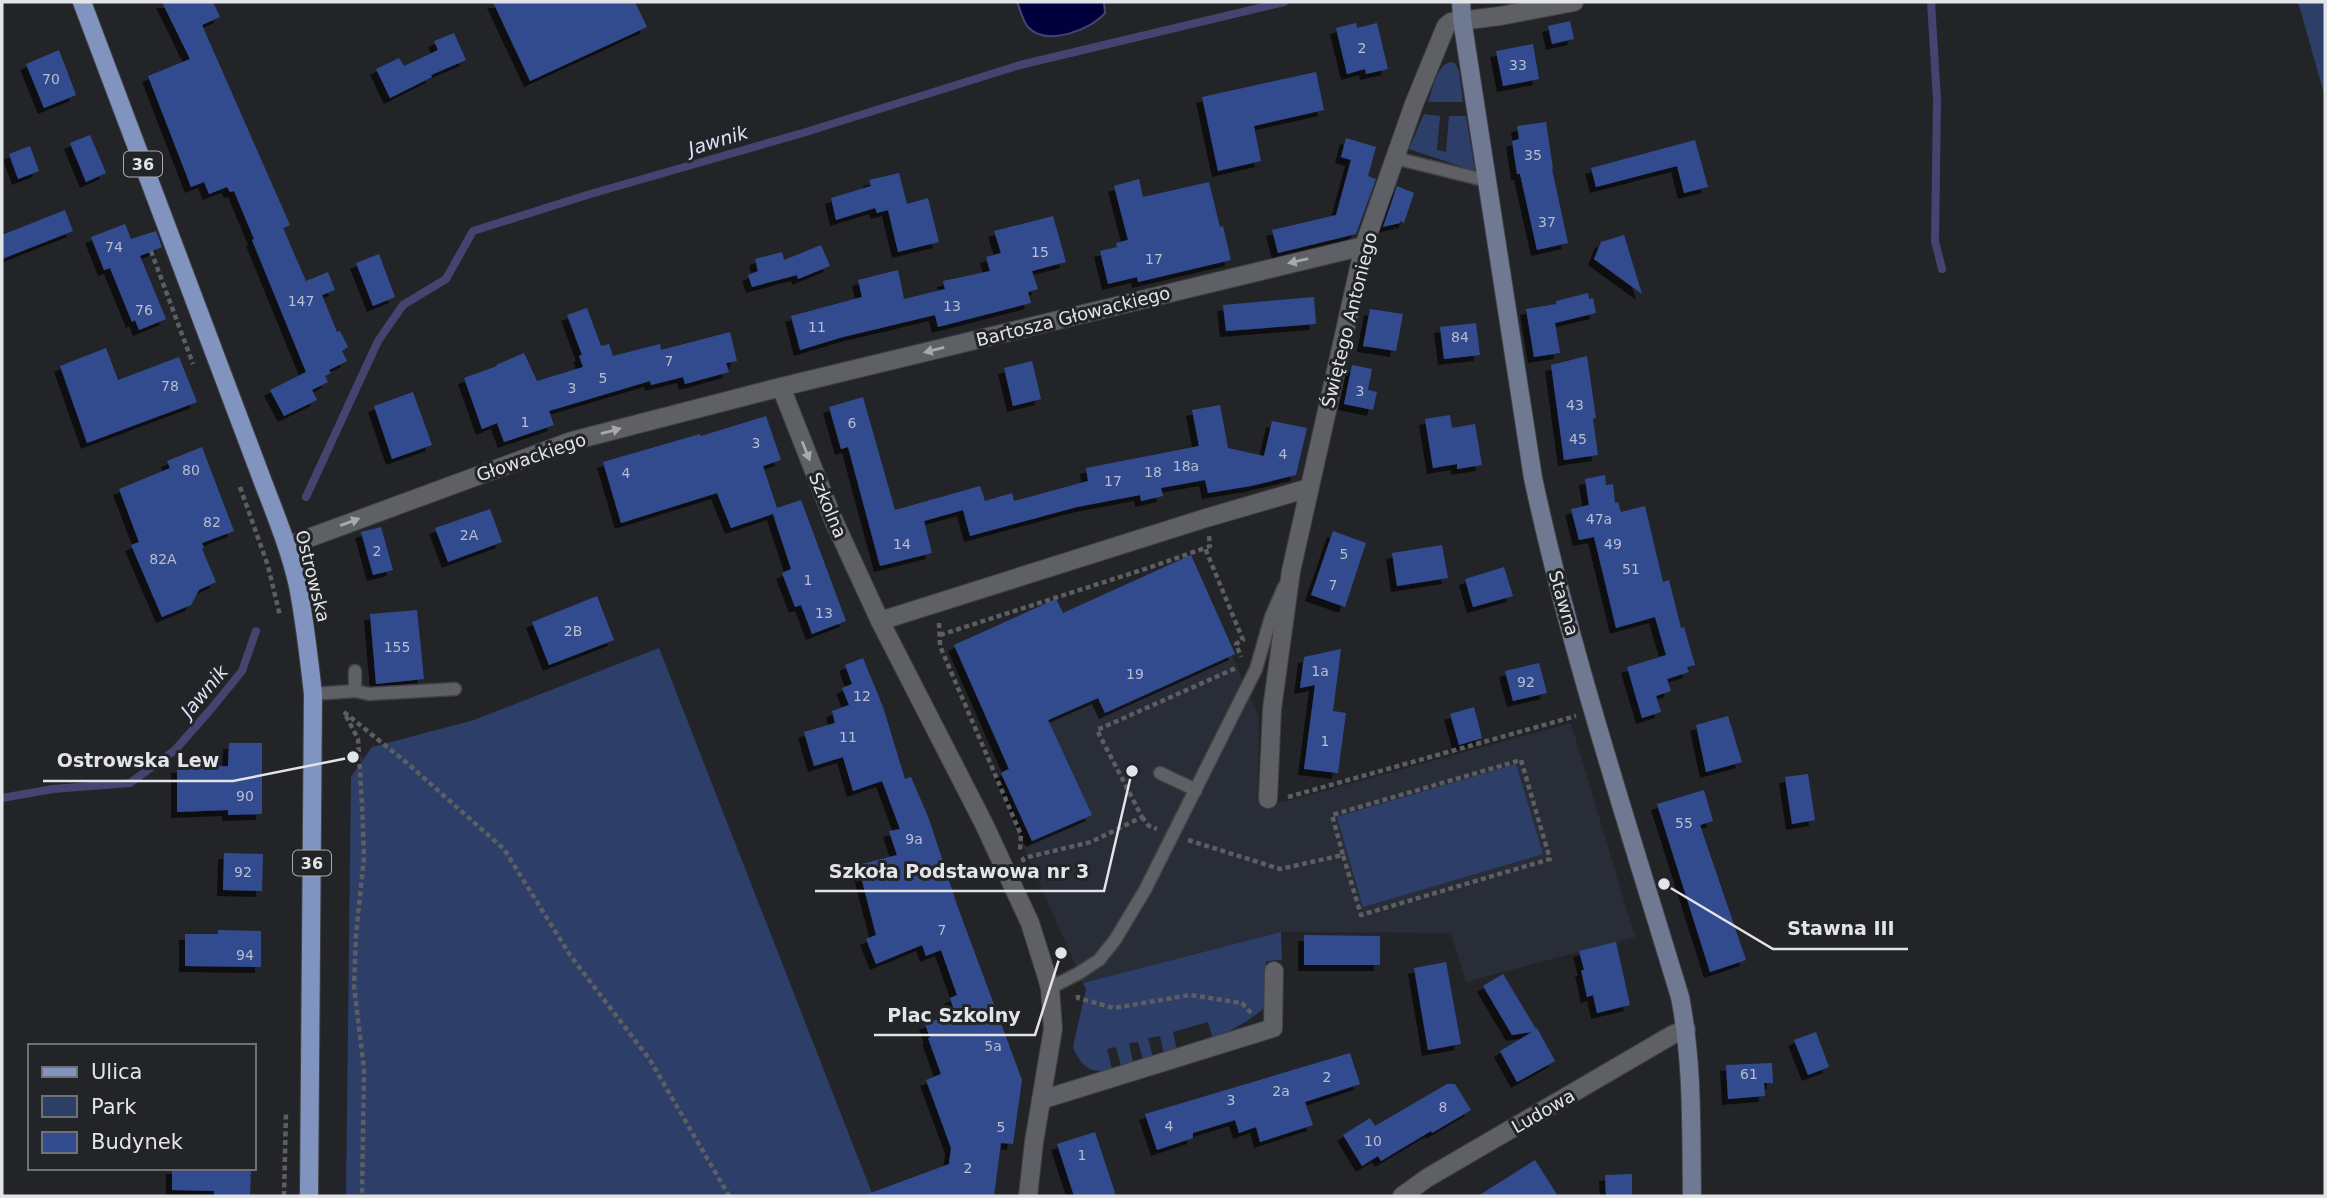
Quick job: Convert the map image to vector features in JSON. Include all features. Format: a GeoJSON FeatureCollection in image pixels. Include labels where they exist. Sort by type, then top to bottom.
{"type":"FeatureCollection","features":[{"type":"Feature","properties":{"kind":"main road","name":"Ostrowska"},"geometry":{"type":"LineString","coordinates":[[82,2],[287,546],[305,626],[313,694],[309,1196]]}},
{"type":"Feature","properties":{"kind":"street"},"geometry":{"type":"LineString","coordinates":[[1461,11],[1500,16],[1574,2]]}},
{"type":"Feature","properties":{"kind":"street","name":"Świętego Antoniego"},"geometry":{"type":"LineString","coordinates":[[1268,799],[1272,709],[1291,571],[1364,246],[1446,26],[1461,11]]}},
{"type":"Feature","properties":{"kind":"street","name":"Stawna"},"geometry":{"type":"LineString","coordinates":[[1461,11],[1533,478],[1547,544],[1680,997],[1690,1063],[1692,1196]]}},
{"type":"Feature","properties":{"kind":"street","name":"Bartosza Głowackiego"},"geometry":{"type":"LineString","coordinates":[[781,387],[1364,246]]}},
{"type":"Feature","properties":{"kind":"street","name":"Głowackiego"},"geometry":{"type":"LineString","coordinates":[[287,546],[572,441],[781,387]]}},
{"type":"Feature","properties":{"kind":"street","name":"Szkolna"},"geometry":{"type":"LineString","coordinates":[[781,387],[833,519],[880,621],[985,824],[1030,923],[1050,988],[1053,1030],[1034,1142],[1028,1196]]}},
{"type":"Feature","properties":{"kind":"street"},"geometry":{"type":"LineString","coordinates":[[880,621],[1309,488]]}},
{"type":"Feature","properties":{"kind":"street"},"geometry":{"type":"LineString","coordinates":[[1041,1100],[1273,1028],[1273,971]]}},
{"type":"Feature","properties":{"kind":"street","name":"Ludowa"},"geometry":{"type":"LineString","coordinates":[[1402,1196],[1434,1174],[1686,1029]]}},
{"type":"Feature","properties":{"kind":"lane"},"geometry":{"type":"LineString","coordinates":[[1395,158],[1488,181]]}},
{"type":"Feature","properties":{"kind":"lane"},"geometry":{"type":"LineString","coordinates":[[1050,988],[1079,974],[1099,960],[1115,940],[1174,836],[1256,669],[1271,617],[1291,571]]}},
{"type":"Feature","properties":{"kind":"lane"},"geometry":{"type":"LineString","coordinates":[[355,671],[355,691]]}},
{"type":"Feature","properties":{"kind":"lane"},"geometry":{"type":"LineString","coordinates":[[313,694],[455,689]]}},
{"type":"Feature","properties":{"kind":"lane"},"geometry":{"type":"LineString","coordinates":[[1160,773],[1196,790]]}},
{"type":"Feature","properties":{"kind":"path"},"geometry":{"type":"LineString","coordinates":[[147,241],[195,368]]}},
{"type":"Feature","properties":{"kind":"path"},"geometry":{"type":"LineString","coordinates":[[238,483],[268,566],[282,626]]}},
{"type":"Feature","properties":{"kind":"path"},"geometry":{"type":"LineString","coordinates":[[940,635],[1210,546],[1206,518]]}},
{"type":"Feature","properties":{"kind":"path"},"geometry":{"type":"LineString","coordinates":[[1205,548],[1243,640],[1236,644],[1244,664],[1097,730],[1149,827],[1280,869],[1343,855]]}},
{"type":"Feature","properties":{"kind":"path"},"geometry":{"type":"LineString","coordinates":[[933,604],[940,625],[940,646],[1021,835],[1020,850],[1030,874],[1011,882]]}},
{"type":"Feature","properties":{"kind":"path"},"geometry":{"type":"LineString","coordinates":[[1268,799],[1281,799],[1594,711]]}},
{"type":"Feature","properties":{"kind":"path"},"geometry":{"type":"LineString","coordinates":[[362,1196],[364,1069],[354,986],[363,857],[362,803],[358,739],[344,712],[407,763],[504,849],[570,955],[650,1060],[729,1196]]}},
{"type":"Feature","properties":{"kind":"path"},"geometry":{"type":"LineString","coordinates":[[1521,760],[1550,859],[1361,915],[1343,855],[1332,815],[1521,760]]}},
{"type":"Feature","properties":{"kind":"path"},"geometry":{"type":"LineString","coordinates":[[1023,859],[1091,842],[1142,817]]}},
{"type":"Feature","properties":{"kind":"path"},"geometry":{"type":"LineString","coordinates":[[1078,998],[1114,1008],[1190,996],[1242,1003],[1254,1016],[1273,1028]]}},
{"type":"Feature","properties":{"kind":"path"},"geometry":{"type":"LineString","coordinates":[[284,1196],[286,1105]]}},
{"type":"Feature","properties":{"kind":"shaded area"},"geometry":{"type":"Polygon","coordinates":[[[1017,2],[1104,2],[1105,13],[1079,30],[1046,36],[1028,27],[1017,2]]]}},
{"type":"Feature","properties":{"kind":"shaded area"},"geometry":{"type":"Polygon","coordinates":[[[1191,555],[1235,654],[1232,656],[1259,717],[1258,803],[1283,802],[1571,723],[1635,937],[1466,982],[1451,933],[1281,932],[1083,983],[1023,846],[1032,841],[1001,773],[1009,768],[954,645],[1056,599],[1063,613],[1191,555]]]}},
{"type":"Feature","properties":{"kind":"green space"},"geometry":{"type":"Polygon","coordinates":[[[2298,2],[2325,2],[2325,97],[2298,2]]]}},
{"type":"Feature","properties":{"kind":"green space"},"geometry":{"type":"Polygon","coordinates":[[[1450,62],[1455,63],[1459,71],[1463,102],[1428,102],[1438,73],[1450,62]]]}},
{"type":"Feature","properties":{"kind":"green space"},"geometry":{"type":"Polygon","coordinates":[[[1424,114],[1440,116],[1437,150],[1446,152],[1449,116],[1466,116],[1475,171],[1409,149],[1424,114]]]}},
{"type":"Feature","properties":{"kind":"green space"},"geometry":{"type":"Polygon","coordinates":[[[659,648],[873,1196],[346,1196],[351,777],[372,747],[474,720],[659,648]]]}},
{"type":"Feature","properties":{"kind":"green space"},"geometry":{"type":"Polygon","coordinates":[[[1516,764],[1543,854],[1363,907],[1337,817],[1516,764]]]}},
{"type":"Feature","properties":{"kind":"green space"},"geometry":{"type":"Polygon","coordinates":[[[1281,932],[1282,960],[1266,961],[1266,1007],[1247,1021],[1213,1040],[1208,1022],[1173,1032],[1177,1050],[1164,1054],[1160,1036],[1148,1038],[1153,1057],[1143,1060],[1138,1042],[1129,1043],[1133,1063],[1121,1066],[1116,1047],[1107,1049],[1112,1069],[1105,1071],[1088,1068],[1080,1060],[1073,1047],[1086,989],[1083,983],[1281,932]]]}},
{"type":"Feature","properties":{"kind":"building"},"geometry":{"type":"Polygon","coordinates":[[[162,2],[213,2],[220,17],[202,25],[290,225],[283,228],[306,281],[328,272],[335,290],[322,295],[337,332],[340,331],[348,347],[342,351],[347,361],[329,370],[331,373],[325,376],[328,382],[312,390],[317,400],[284,416],[270,390],[306,372],[252,240],[254,239],[234,191],[230,192],[227,187],[209,194],[204,182],[191,187],[148,76],[190,59],[162,2]]]}},
{"type":"Feature","properties":{"kind":"building"},"geometry":{"type":"Polygon","coordinates":[[[493,2],[635,2],[647,27],[530,81],[493,2]]]}},
{"type":"Feature","properties":{"kind":"building"},"geometry":{"type":"Polygon","coordinates":[[[1570,21],[1574,39],[1552,44],[1548,26],[1570,21]]]}},
{"type":"Feature","properties":{"kind":"building"},"geometry":{"type":"Polygon","coordinates":[[[1356,23],[1357,28],[1377,23],[1388,69],[1366,74],[1365,69],[1347,74],[1336,28],[1356,23]]]}},
{"type":"Feature","properties":{"kind":"building"},"geometry":{"type":"Polygon","coordinates":[[[454,33],[466,60],[431,75],[432,77],[390,98],[376,69],[399,58],[404,66],[438,50],[434,41],[454,33]]]}},
{"type":"Feature","properties":{"kind":"building"},"geometry":{"type":"Polygon","coordinates":[[[1533,44],[1539,79],[1503,86],[1496,51],[1533,44]]]}},
{"type":"Feature","properties":{"kind":"building"},"geometry":{"type":"Polygon","coordinates":[[[59,50],[76,95],[44,108],[26,64],[59,50]]]}},
{"type":"Feature","properties":{"kind":"building"},"geometry":{"type":"Polygon","coordinates":[[[1316,72],[1324,110],[1254,126],[1261,161],[1218,171],[1202,97],[1316,72]]]}},
{"type":"Feature","properties":{"kind":"building"},"geometry":{"type":"Polygon","coordinates":[[[1546,122],[1552,169],[1568,243],[1537,250],[1520,174],[1517,174],[1512,141],[1519,139],[1517,126],[1546,122]]]}},
{"type":"Feature","properties":{"kind":"building"},"geometry":{"type":"Polygon","coordinates":[[[90,135],[106,173],[86,182],[70,143],[90,135]]]}},
{"type":"Feature","properties":{"kind":"building"},"geometry":{"type":"Polygon","coordinates":[[[1346,138],[1376,147],[1368,176],[1376,179],[1356,234],[1278,253],[1272,230],[1336,215],[1351,160],[1341,157],[1346,138]]]}},
{"type":"Feature","properties":{"kind":"building"},"geometry":{"type":"Polygon","coordinates":[[[1695,140],[1708,187],[1684,193],[1677,166],[1596,187],[1591,168],[1695,140]]]}},
{"type":"Feature","properties":{"kind":"building"},"geometry":{"type":"Polygon","coordinates":[[[30,146],[39,171],[18,179],[9,154],[30,146]]]}},
{"type":"Feature","properties":{"kind":"building"},"geometry":{"type":"Polygon","coordinates":[[[899,173],[907,204],[928,198],[939,242],[898,252],[888,210],[877,213],[875,208],[836,220],[831,198],[871,186],[869,180],[899,173]]]}},
{"type":"Feature","properties":{"kind":"building"},"geometry":{"type":"Polygon","coordinates":[[[1139,179],[1143,197],[1209,182],[1231,260],[1138,282],[1137,277],[1108,284],[1100,251],[1117,247],[1116,243],[1128,240],[1114,186],[1139,179]]]}},
{"type":"Feature","properties":{"kind":"building"},"geometry":{"type":"Polygon","coordinates":[[[1397,186],[1414,193],[1404,223],[1400,221],[1383,227],[1397,186]]]}},
{"type":"Feature","properties":{"kind":"building"},"geometry":{"type":"Polygon","coordinates":[[[65,210],[73,231],[2,259],[2,235],[65,210]]]}},
{"type":"Feature","properties":{"kind":"building"},"geometry":{"type":"Polygon","coordinates":[[[1053,216],[1066,262],[1032,271],[1038,289],[1028,292],[1031,303],[938,327],[935,315],[800,350],[791,316],[862,297],[858,280],[898,270],[904,299],[945,289],[943,281],[990,271],[986,257],[1001,253],[994,231],[1053,216]]]}},
{"type":"Feature","properties":{"kind":"building"},"geometry":{"type":"Polygon","coordinates":[[[125,224],[131,239],[156,231],[162,247],[140,256],[166,319],[139,330],[135,320],[132,322],[110,268],[104,270],[91,237],[125,224]]]}},
{"type":"Feature","properties":{"kind":"building"},"geometry":{"type":"Polygon","coordinates":[[[1624,235],[1642,294],[1594,259],[1601,242],[1624,235]]]}},
{"type":"Feature","properties":{"kind":"building"},"geometry":{"type":"Polygon","coordinates":[[[821,245],[830,266],[798,279],[797,275],[752,287],[748,275],[758,271],[755,259],[782,252],[784,260],[821,245]]]}},
{"type":"Feature","properties":{"kind":"building"},"geometry":{"type":"Polygon","coordinates":[[[379,254],[395,297],[373,306],[356,263],[379,254]]]}},
{"type":"Feature","properties":{"kind":"building"},"geometry":{"type":"Polygon","coordinates":[[[1588,293],[1589,299],[1593,298],[1596,313],[1555,323],[1560,353],[1534,357],[1526,309],[1556,304],[1556,301],[1588,293]]]}},
{"type":"Feature","properties":{"kind":"building"},"geometry":{"type":"Polygon","coordinates":[[[1314,297],[1316,324],[1226,331],[1223,305],[1314,297]]]}},
{"type":"Feature","properties":{"kind":"building"},"geometry":{"type":"Polygon","coordinates":[[[587,308],[601,346],[609,344],[613,356],[660,344],[661,350],[730,332],[737,361],[726,363],[729,372],[685,384],[683,377],[651,385],[650,381],[549,411],[554,425],[504,442],[497,423],[482,429],[464,378],[524,353],[537,381],[583,367],[579,356],[582,355],[567,315],[587,308]]]}},
{"type":"Feature","properties":{"kind":"building"},"geometry":{"type":"Polygon","coordinates":[[[1370,309],[1403,314],[1396,351],[1363,346],[1370,309]]]}},
{"type":"Feature","properties":{"kind":"building"},"geometry":{"type":"Polygon","coordinates":[[[1476,323],[1480,355],[1444,359],[1440,327],[1476,323]]]}},
{"type":"Feature","properties":{"kind":"building"},"geometry":{"type":"Polygon","coordinates":[[[106,348],[118,380],[179,357],[197,402],[87,443],[60,366],[106,348]]]}},
{"type":"Feature","properties":{"kind":"building"},"geometry":{"type":"Polygon","coordinates":[[[1587,356],[1598,455],[1564,460],[1551,365],[1587,356]]]}},
{"type":"Feature","properties":{"kind":"building"},"geometry":{"type":"Polygon","coordinates":[[[1032,361],[1041,399],[1013,406],[1004,368],[1032,361]]]}},
{"type":"Feature","properties":{"kind":"building"},"geometry":{"type":"Polygon","coordinates":[[[1352,365],[1372,369],[1368,390],[1377,392],[1373,410],[1344,404],[1352,365]]]}},
{"type":"Feature","properties":{"kind":"building"},"geometry":{"type":"Polygon","coordinates":[[[413,392],[432,445],[392,459],[374,406],[413,392]]]}},
{"type":"Feature","properties":{"kind":"building"},"geometry":{"type":"Polygon","coordinates":[[[863,397],[895,510],[980,486],[985,501],[1012,493],[1014,501],[1088,481],[1086,468],[1199,446],[1192,410],[1220,405],[1228,448],[1264,456],[1272,421],[1307,428],[1296,475],[1208,493],[1205,480],[1161,488],[1163,496],[1141,501],[1140,495],[1077,507],[970,536],[963,510],[924,521],[932,553],[880,566],[848,447],[841,449],[829,407],[863,397]]]}},
{"type":"Feature","properties":{"kind":"building"},"geometry":{"type":"Polygon","coordinates":[[[1450,415],[1452,428],[1475,424],[1482,465],[1457,469],[1457,464],[1433,468],[1425,419],[1450,415]]]}},
{"type":"Feature","properties":{"kind":"building"},"geometry":{"type":"Polygon","coordinates":[[[766,416],[781,460],[763,466],[777,508],[801,500],[846,621],[812,634],[801,605],[795,607],[782,573],[791,569],[773,514],[731,528],[717,493],[621,523],[603,462],[766,416]]]}},
{"type":"Feature","properties":{"kind":"building"},"geometry":{"type":"Polygon","coordinates":[[[202,447],[234,531],[202,543],[216,582],[199,590],[191,605],[162,617],[131,545],[139,542],[119,489],[170,468],[167,461],[202,447]]]}},
{"type":"Feature","properties":{"kind":"building"},"geometry":{"type":"Polygon","coordinates":[[[1605,475],[1606,485],[1613,484],[1615,503],[1618,502],[1621,512],[1645,506],[1663,582],[1669,580],[1681,628],[1684,627],[1695,665],[1687,667],[1689,672],[1667,679],[1671,691],[1656,696],[1661,712],[1642,718],[1627,667],[1666,655],[1655,617],[1616,628],[1594,537],[1579,540],[1571,509],[1589,505],[1585,479],[1605,475]]]}},
{"type":"Feature","properties":{"kind":"building"},"geometry":{"type":"Polygon","coordinates":[[[490,509],[502,542],[448,562],[435,528],[490,509]]]}},
{"type":"Feature","properties":{"kind":"building"},"geometry":{"type":"Polygon","coordinates":[[[381,527],[393,570],[373,575],[361,532],[381,527]]]}},
{"type":"Feature","properties":{"kind":"building"},"geometry":{"type":"Polygon","coordinates":[[[1333,531],[1366,543],[1345,607],[1311,595],[1333,531]]]}},
{"type":"Feature","properties":{"kind":"building"},"geometry":{"type":"Polygon","coordinates":[[[1442,545],[1448,578],[1397,586],[1392,553],[1442,545]]]}},
{"type":"Feature","properties":{"kind":"building"},"geometry":{"type":"Polygon","coordinates":[[[1191,555],[1235,654],[1105,713],[1098,698],[1048,720],[1092,815],[1032,841],[1001,773],[1009,769],[954,645],[1056,599],[1063,613],[1191,555]]]}},
{"type":"Feature","properties":{"kind":"building"},"geometry":{"type":"Polygon","coordinates":[[[1504,567],[1513,596],[1473,607],[1465,579],[1504,567]]]}},
{"type":"Feature","properties":{"kind":"building"},"geometry":{"type":"Polygon","coordinates":[[[597,596],[614,640],[549,665],[532,622],[597,596]]]}},
{"type":"Feature","properties":{"kind":"building"},"geometry":{"type":"Polygon","coordinates":[[[417,610],[424,679],[376,684],[370,614],[417,610]]]}},
{"type":"Feature","properties":{"kind":"building"},"geometry":{"type":"Polygon","coordinates":[[[1341,649],[1333,711],[1346,713],[1338,773],[1304,769],[1315,685],[1300,688],[1304,657],[1341,649]]]}},
{"type":"Feature","properties":{"kind":"building"},"geometry":{"type":"Polygon","coordinates":[[[863,658],[883,707],[905,779],[911,777],[929,819],[957,905],[1022,1080],[1013,1144],[1001,1143],[994,1196],[868,1196],[949,1164],[951,1148],[926,1080],[941,1074],[925,1024],[955,1013],[950,998],[957,995],[941,950],[926,956],[922,945],[876,964],[866,939],[876,935],[858,865],[897,855],[889,831],[900,829],[882,781],[853,791],[843,757],[814,766],[804,732],[835,723],[832,711],[849,705],[842,688],[852,684],[845,665],[863,658]]]}},
{"type":"Feature","properties":{"kind":"building"},"geometry":{"type":"Polygon","coordinates":[[[1539,663],[1547,693],[1513,701],[1505,671],[1539,663]]]}},
{"type":"Feature","properties":{"kind":"building"},"geometry":{"type":"Polygon","coordinates":[[[1474,707],[1482,738],[1459,745],[1450,714],[1474,707]]]}},
{"type":"Feature","properties":{"kind":"building"},"geometry":{"type":"Polygon","coordinates":[[[1728,716],[1742,762],[1706,772],[1696,725],[1728,716]]]}},
{"type":"Feature","properties":{"kind":"building"},"geometry":{"type":"Polygon","coordinates":[[[229,743],[262,743],[262,814],[228,815],[228,810],[177,812],[177,767],[228,766],[229,743]]]}},
{"type":"Feature","properties":{"kind":"building"},"geometry":{"type":"Polygon","coordinates":[[[1808,774],[1815,820],[1792,824],[1785,777],[1808,774]]]}},
{"type":"Feature","properties":{"kind":"building"},"geometry":{"type":"Polygon","coordinates":[[[1704,790],[1713,821],[1700,825],[1746,960],[1710,972],[1657,804],[1704,790]]]}},
{"type":"Feature","properties":{"kind":"building"},"geometry":{"type":"Polygon","coordinates":[[[224,853],[263,854],[262,891],[223,890],[224,853]]]}},
{"type":"Feature","properties":{"kind":"building"},"geometry":{"type":"Polygon","coordinates":[[[218,930],[261,931],[261,967],[185,966],[185,934],[218,934],[218,930]]]}},
{"type":"Feature","properties":{"kind":"building"},"geometry":{"type":"Polygon","coordinates":[[[1304,935],[1380,936],[1380,965],[1304,965],[1304,935]]]}},
{"type":"Feature","properties":{"kind":"building"},"geometry":{"type":"Polygon","coordinates":[[[1616,942],[1630,1005],[1597,1013],[1593,995],[1587,997],[1579,951],[1616,942]]]}},
{"type":"Feature","properties":{"kind":"building"},"geometry":{"type":"Polygon","coordinates":[[[1446,962],[1461,1044],[1428,1050],[1414,968],[1446,962]]]}},
{"type":"Feature","properties":{"kind":"building"},"geometry":{"type":"Polygon","coordinates":[[[1503,974],[1555,1061],[1517,1082],[1500,1051],[1532,1032],[1512,1035],[1483,986],[1503,974]]]}},
{"type":"Feature","properties":{"kind":"building"},"geometry":{"type":"Polygon","coordinates":[[[1816,1032],[1829,1067],[1808,1075],[1794,1040],[1816,1032]]]}},
{"type":"Feature","properties":{"kind":"building"},"geometry":{"type":"Polygon","coordinates":[[[1350,1053],[1360,1084],[1305,1102],[1313,1125],[1260,1142],[1256,1127],[1239,1133],[1235,1120],[1193,1133],[1193,1138],[1157,1150],[1145,1114],[1350,1053]]]}},
{"type":"Feature","properties":{"kind":"building"},"geometry":{"type":"Polygon","coordinates":[[[1772,1063],[1773,1083],[1764,1083],[1765,1096],[1728,1099],[1726,1065],[1772,1063]]]}},
{"type":"Feature","properties":{"kind":"building"},"geometry":{"type":"Polygon","coordinates":[[[1447,1084],[1455,1084],[1471,1110],[1381,1161],[1378,1156],[1362,1166],[1343,1135],[1370,1118],[1375,1126],[1447,1084]]]}},
{"type":"Feature","properties":{"kind":"building"},"geometry":{"type":"Polygon","coordinates":[[[1095,1132],[1116,1196],[1074,1196],[1057,1144],[1095,1132]]]}},
{"type":"Feature","properties":{"kind":"building"},"geometry":{"type":"Polygon","coordinates":[[[1535,1160],[1558,1196],[1478,1196],[1535,1160]]]}},
{"type":"Feature","properties":{"kind":"building"},"geometry":{"type":"Polygon","coordinates":[[[172,1170],[251,1170],[250,1196],[214,1196],[214,1191],[172,1190],[172,1170]]]}},
{"type":"Feature","properties":{"kind":"building"},"geometry":{"type":"Polygon","coordinates":[[[1632,1174],[1632,1196],[1606,1196],[1605,1175],[1632,1174]]]}},
{"type":"Feature","properties":{"kind":"waterway","name":"Jawnik"},"geometry":{"type":"LineString","coordinates":[[306,497],[378,341],[403,305],[446,279],[473,231],[1020,65],[1284,2]]}},
{"type":"Feature","properties":{"kind":"waterway"},"geometry":{"type":"LineString","coordinates":[[1931,2],[1937,100],[1935,241],[1942,269]]}},
{"type":"Feature","properties":{"kind":"waterway","name":"Jawnik"},"geometry":{"type":"LineString","coordinates":[[2,798],[53,789],[130,783],[175,750],[211,709],[242,671],[256,631]]}},
{"type":"Feature","properties":{"kind":"place","name":"Ostrowska Lew"},"geometry":{"type":"Point","coordinates":[353,757]}},
{"type":"Feature","properties":{"kind":"place","name":"Szkoła Podstawowa nr 3"},"geometry":{"type":"Point","coordinates":[1132,771]}},
{"type":"Feature","properties":{"kind":"place","name":"Stawna III"},"geometry":{"type":"Point","coordinates":[1664,884]}},
{"type":"Feature","properties":{"kind":"place","name":"Plac Szkolny"},"geometry":{"type":"Point","coordinates":[1061,953]}}]}
